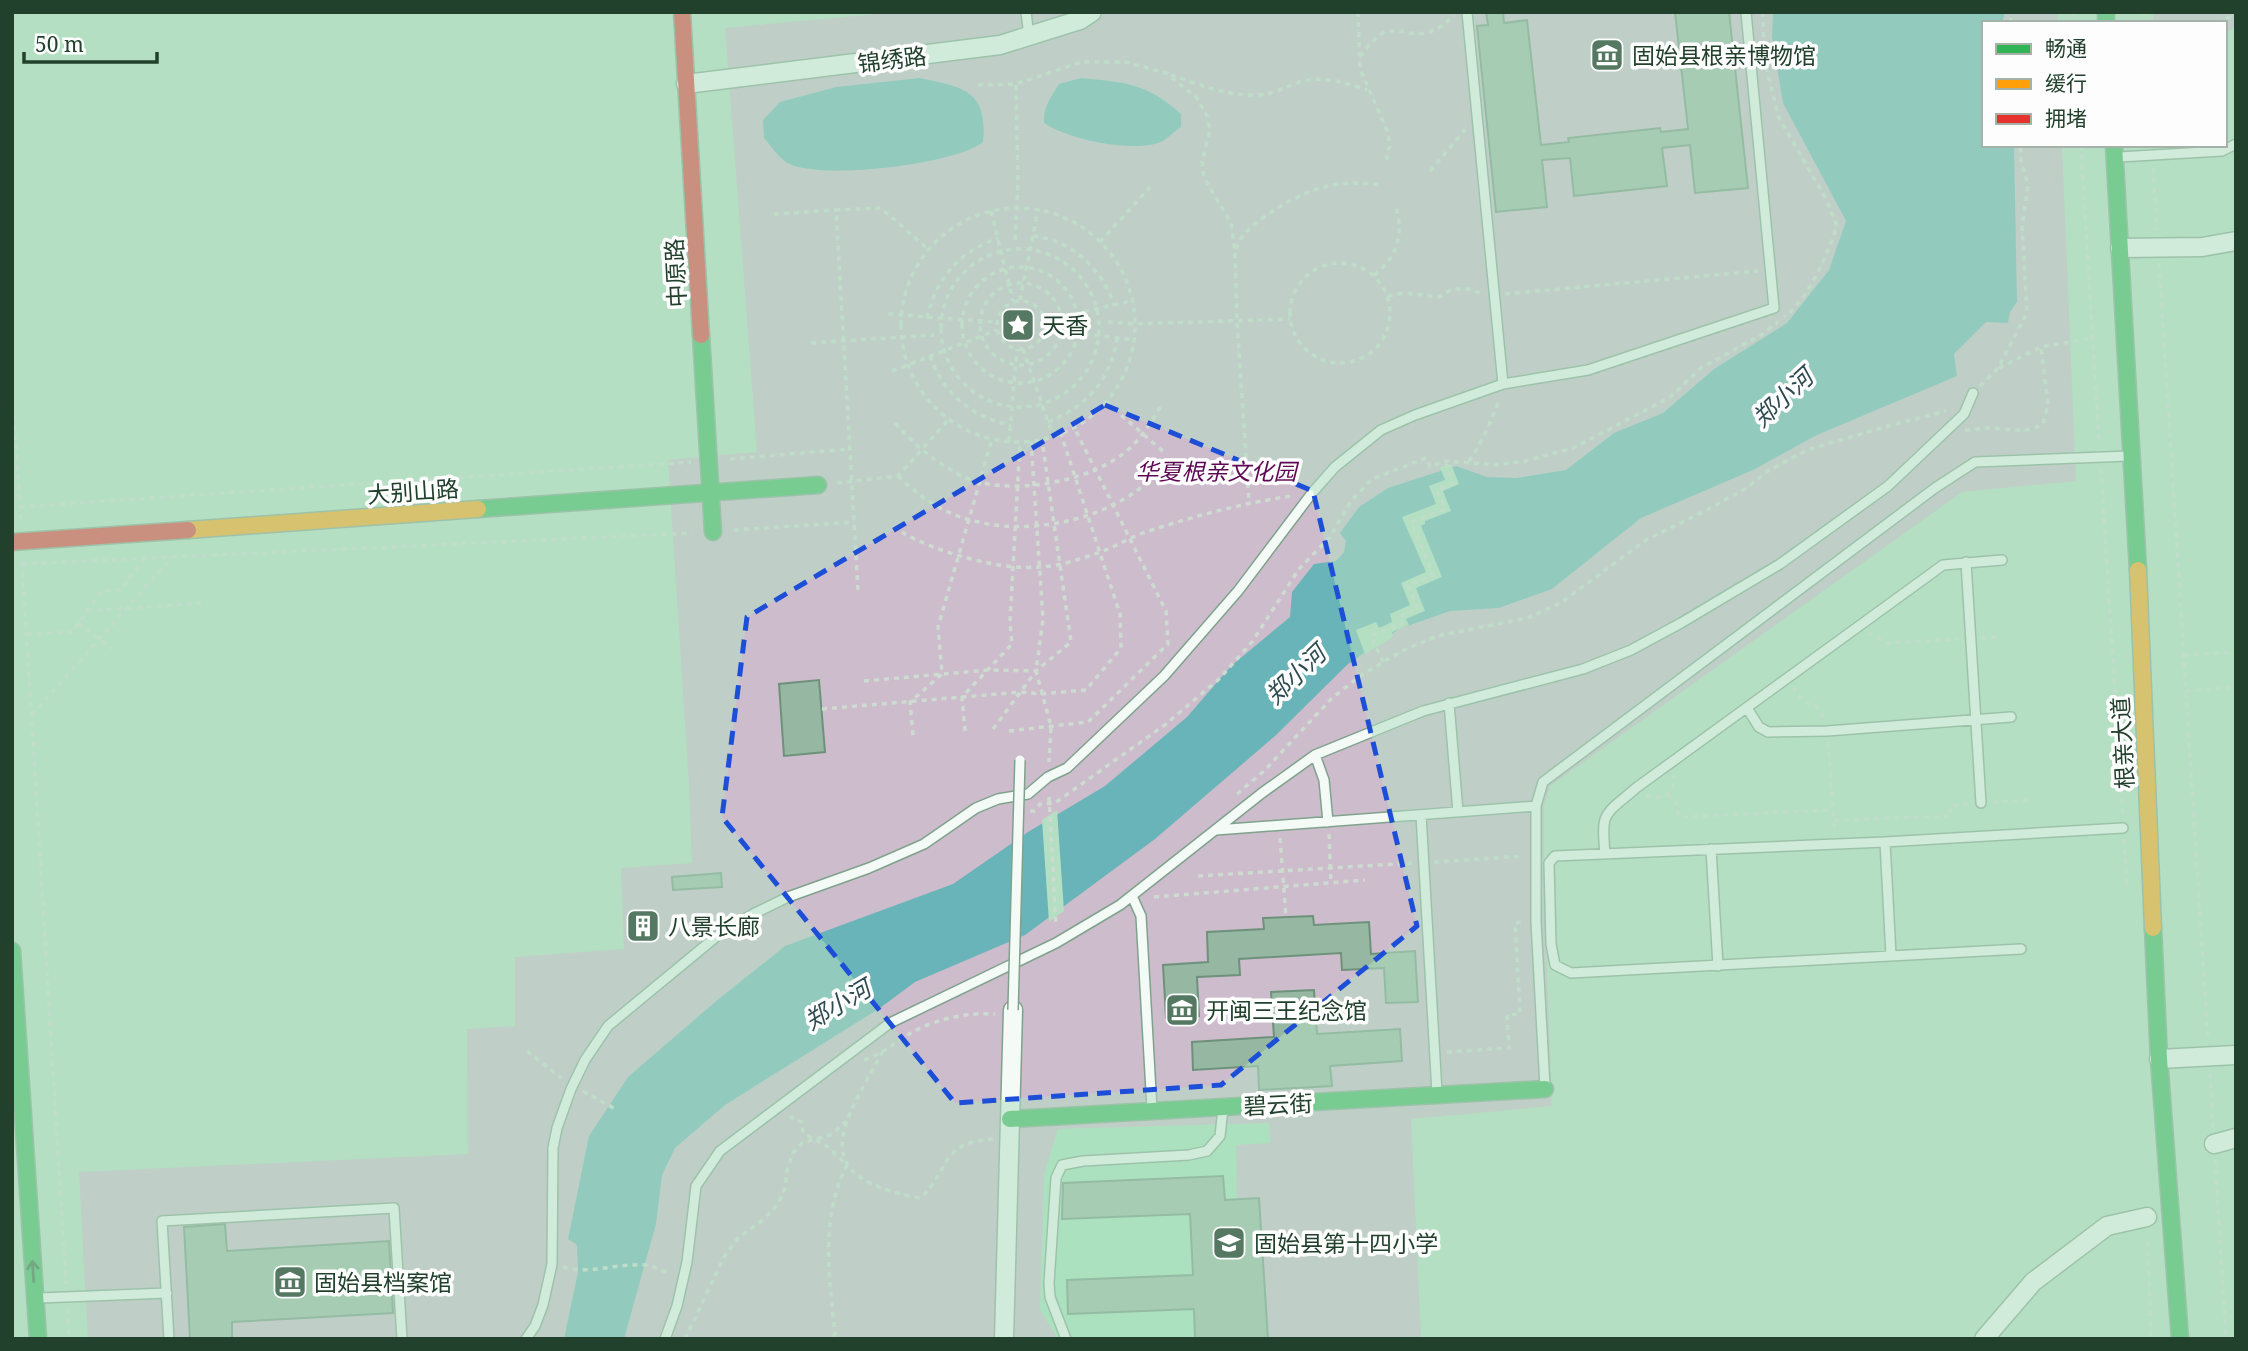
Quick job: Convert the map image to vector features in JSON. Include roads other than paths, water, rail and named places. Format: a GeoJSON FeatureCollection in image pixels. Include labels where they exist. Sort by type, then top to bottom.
{"type":"FeatureCollection","features":[{"type":"Feature","properties":{"kind":"main road","name":"中原路"},"geometry":{"type":"LineString","coordinates":[[681,12],[713,532]]}},
{"type":"Feature","properties":{"kind":"main road","name":"根亲大道"},"geometry":{"type":"LineString","coordinates":[[2114,151],[2133,456],[2159,1059],[2180,1339]]}},
{"type":"Feature","properties":{"kind":"main road","name":"大别山路"},"geometry":{"type":"LineString","coordinates":[[17,542],[818,485]]}},
{"type":"Feature","properties":{"kind":"main road"},"geometry":{"type":"LineString","coordinates":[[12,951],[38,1339]]}},
{"type":"Feature","properties":{"kind":"main road","name":"碧云街"},"geometry":{"type":"LineString","coordinates":[[1010,1119],[1545,1088]]}},
{"type":"Feature","properties":{"kind":"street","name":"锦绣路"},"geometry":{"type":"LineString","coordinates":[[686,84],[1000,45],[1080,20],[1092,12]]}},
{"type":"Feature","properties":{"kind":"street"},"geometry":{"type":"LineString","coordinates":[[2120,248],[2202,247],[2236,241]]}},
{"type":"Feature","properties":{"kind":"street"},"geometry":{"type":"LineString","coordinates":[[1004,1339],[1013,1013]]}},
{"type":"Feature","properties":{"kind":"street"},"geometry":{"type":"LineString","coordinates":[[2159,1059],[2236,1055]]}},
{"type":"Feature","properties":{"kind":"street"},"geometry":{"type":"LineString","coordinates":[[2214,1144],[2236,1138]]}},
{"type":"Feature","properties":{"kind":"street"},"geometry":{"type":"LineString","coordinates":[[1984,1339],[2033,1282],[2107,1226],[2147,1217]]}},
{"type":"Feature","properties":{"kind":"lane"},"geometry":{"type":"LineString","coordinates":[[1026,12],[1029,36]]}},
{"type":"Feature","properties":{"kind":"lane"},"geometry":{"type":"LineString","coordinates":[[1467,12],[1503,384]]}},
{"type":"Feature","properties":{"kind":"lane"},"geometry":{"type":"LineString","coordinates":[[526,1339],[535,1326],[543,1305],[552,1264],[552,1148],[571,1089],[585,1060],[608,1026],[717,936],[752,914],[788,897],[869,868],[924,844],[976,808],[998,799],[1028,794],[1048,778],[1067,768],[1164,676],[1238,591],[1335,467],[1381,430],[1503,384],[1588,370],[1774,309],[1746,12]]}},
{"type":"Feature","properties":{"kind":"lane"},"geometry":{"type":"LineString","coordinates":[[2114,151],[2152,154],[2222,151],[2236,144]]}},
{"type":"Feature","properties":{"kind":"lane"},"geometry":{"type":"LineString","coordinates":[[665,1339],[677,1306],[683,1278],[696,1186],[720,1151],[890,1023],[1056,943],[1132,896],[1262,793],[1315,755],[1368,732],[1449,703],[1583,669],[1630,650],[1692,617],[1780,564],[1888,486],[1964,414],[1973,393]]}},
{"type":"Feature","properties":{"kind":"lane"},"geometry":{"type":"LineString","coordinates":[[1545,1088],[1536,922],[1536,806],[1543,782],[1935,488],[1975,461],[2133,456]]}},
{"type":"Feature","properties":{"kind":"lane"},"geometry":{"type":"LineString","coordinates":[[1605,854],[1602,821],[1608,812],[1636,788],[1943,565],[2002,560]]}},
{"type":"Feature","properties":{"kind":"lane"},"geometry":{"type":"LineString","coordinates":[[1966,562],[1981,803]]}},
{"type":"Feature","properties":{"kind":"lane"},"geometry":{"type":"LineString","coordinates":[[1449,703],[1458,812]]}},
{"type":"Feature","properties":{"kind":"lane"},"geometry":{"type":"LineString","coordinates":[[1747,708],[1759,727],[1768,732],[1827,731],[2011,717]]}},
{"type":"Feature","properties":{"kind":"lane"},"geometry":{"type":"LineString","coordinates":[[1315,755],[1324,780],[1328,822]]}},
{"type":"Feature","properties":{"kind":"lane"},"geometry":{"type":"LineString","coordinates":[[1013,1013],[1020,760]]}},
{"type":"Feature","properties":{"kind":"lane"},"geometry":{"type":"LineString","coordinates":[[1215,830],[1536,806]]}},
{"type":"Feature","properties":{"kind":"lane"},"geometry":{"type":"LineString","coordinates":[[1420,815],[1437,1095]]}},
{"type":"Feature","properties":{"kind":"lane"},"geometry":{"type":"LineString","coordinates":[[2021,949],[1571,973],[1555,965],[1550,944],[1549,863],[1555,856],[1885,842],[2123,828]]}},
{"type":"Feature","properties":{"kind":"lane"},"geometry":{"type":"LineString","coordinates":[[1885,842],[1891,956]]}},
{"type":"Feature","properties":{"kind":"lane"},"geometry":{"type":"LineString","coordinates":[[1712,849],[1718,965]]}},
{"type":"Feature","properties":{"kind":"lane"},"geometry":{"type":"LineString","coordinates":[[1132,896],[1141,916],[1152,1111]]}},
{"type":"Feature","properties":{"kind":"lane"},"geometry":{"type":"LineString","coordinates":[[1066,1339],[1050,1297],[1049,1283],[1056,1178],[1062,1165],[1083,1160],[1189,1155],[1207,1151],[1220,1136],[1223,1107]]}},
{"type":"Feature","properties":{"kind":"lane"},"geometry":{"type":"LineString","coordinates":[[169,1339],[162,1222],[394,1208],[402,1339]]}},
{"type":"Feature","properties":{"kind":"lane"},"geometry":{"type":"LineString","coordinates":[[35,1299],[167,1293]]}},
{"type":"Feature","properties":{"kind":"water","name":"郑小河"},"geometry":{"type":"Polygon","coordinates":[[[1773,12],[2005,12],[2003,21],[1982,21],[1982,147],[2014,147],[2017,302],[2010,312],[2008,323],[1986,322],[1954,354],[1957,376],[1817,435],[1753,470],[1641,518],[1552,589],[1499,608],[1450,611],[1399,629],[1348,664],[1275,736],[1155,839],[1025,935],[915,982],[880,1008],[725,1105],[675,1148],[662,1175],[656,1224],[624,1339],[564,1339],[578,1272],[577,1245],[568,1239],[589,1136],[628,1077],[715,1002],[785,946],[953,884],[1028,832],[1105,786],[1187,717],[1231,666],[1290,617],[1292,592],[1314,564],[1336,561],[1344,552],[1346,541],[1340,533],[1359,507],[1388,488],[1456,466],[1487,477],[1516,478],[1566,470],[1614,433],[1663,413],[1714,369],[1787,323],[1829,270],[1846,221],[1783,103],[1772,37],[1773,12]]]}},
{"type":"Feature","properties":{"kind":"water"},"geometry":{"type":"Polygon","coordinates":[[[920,78],[960,88],[977,101],[981,111],[983,142],[968,150],[917,163],[886,168],[826,170],[802,168],[786,162],[764,138],[763,120],[780,102],[836,87],[920,78]]]}},
{"type":"Feature","properties":{"kind":"water"},"geometry":{"type":"Polygon","coordinates":[[[1081,78],[1123,83],[1146,90],[1181,114],[1181,127],[1163,141],[1151,145],[1120,146],[1069,135],[1044,123],[1046,107],[1059,84],[1081,78]]]}},
{"type":"Feature","properties":{"kind":"place","name":"固始县根亲博物馆"},"geometry":{"type":"Point","coordinates":[1607,55]}},
{"type":"Feature","properties":{"kind":"place","name":"天香"},"geometry":{"type":"Point","coordinates":[1018,325]}},
{"type":"Feature","properties":{"kind":"place","name":"八景长廊"},"geometry":{"type":"Point","coordinates":[643,926]}},
{"type":"Feature","properties":{"kind":"place","name":"开闽三王纪念馆"},"geometry":{"type":"Point","coordinates":[1182,1010]}},
{"type":"Feature","properties":{"kind":"place","name":"固始县第十四小学"},"geometry":{"type":"Point","coordinates":[1229,1243]}},
{"type":"Feature","properties":{"kind":"place","name":"固始县档案馆"},"geometry":{"type":"Point","coordinates":[290,1282]}},
{"type":"Feature","properties":{"kind":"park label","name":"华夏根亲文化园"},"geometry":{"type":"Point","coordinates":[1216,471]}}]}
